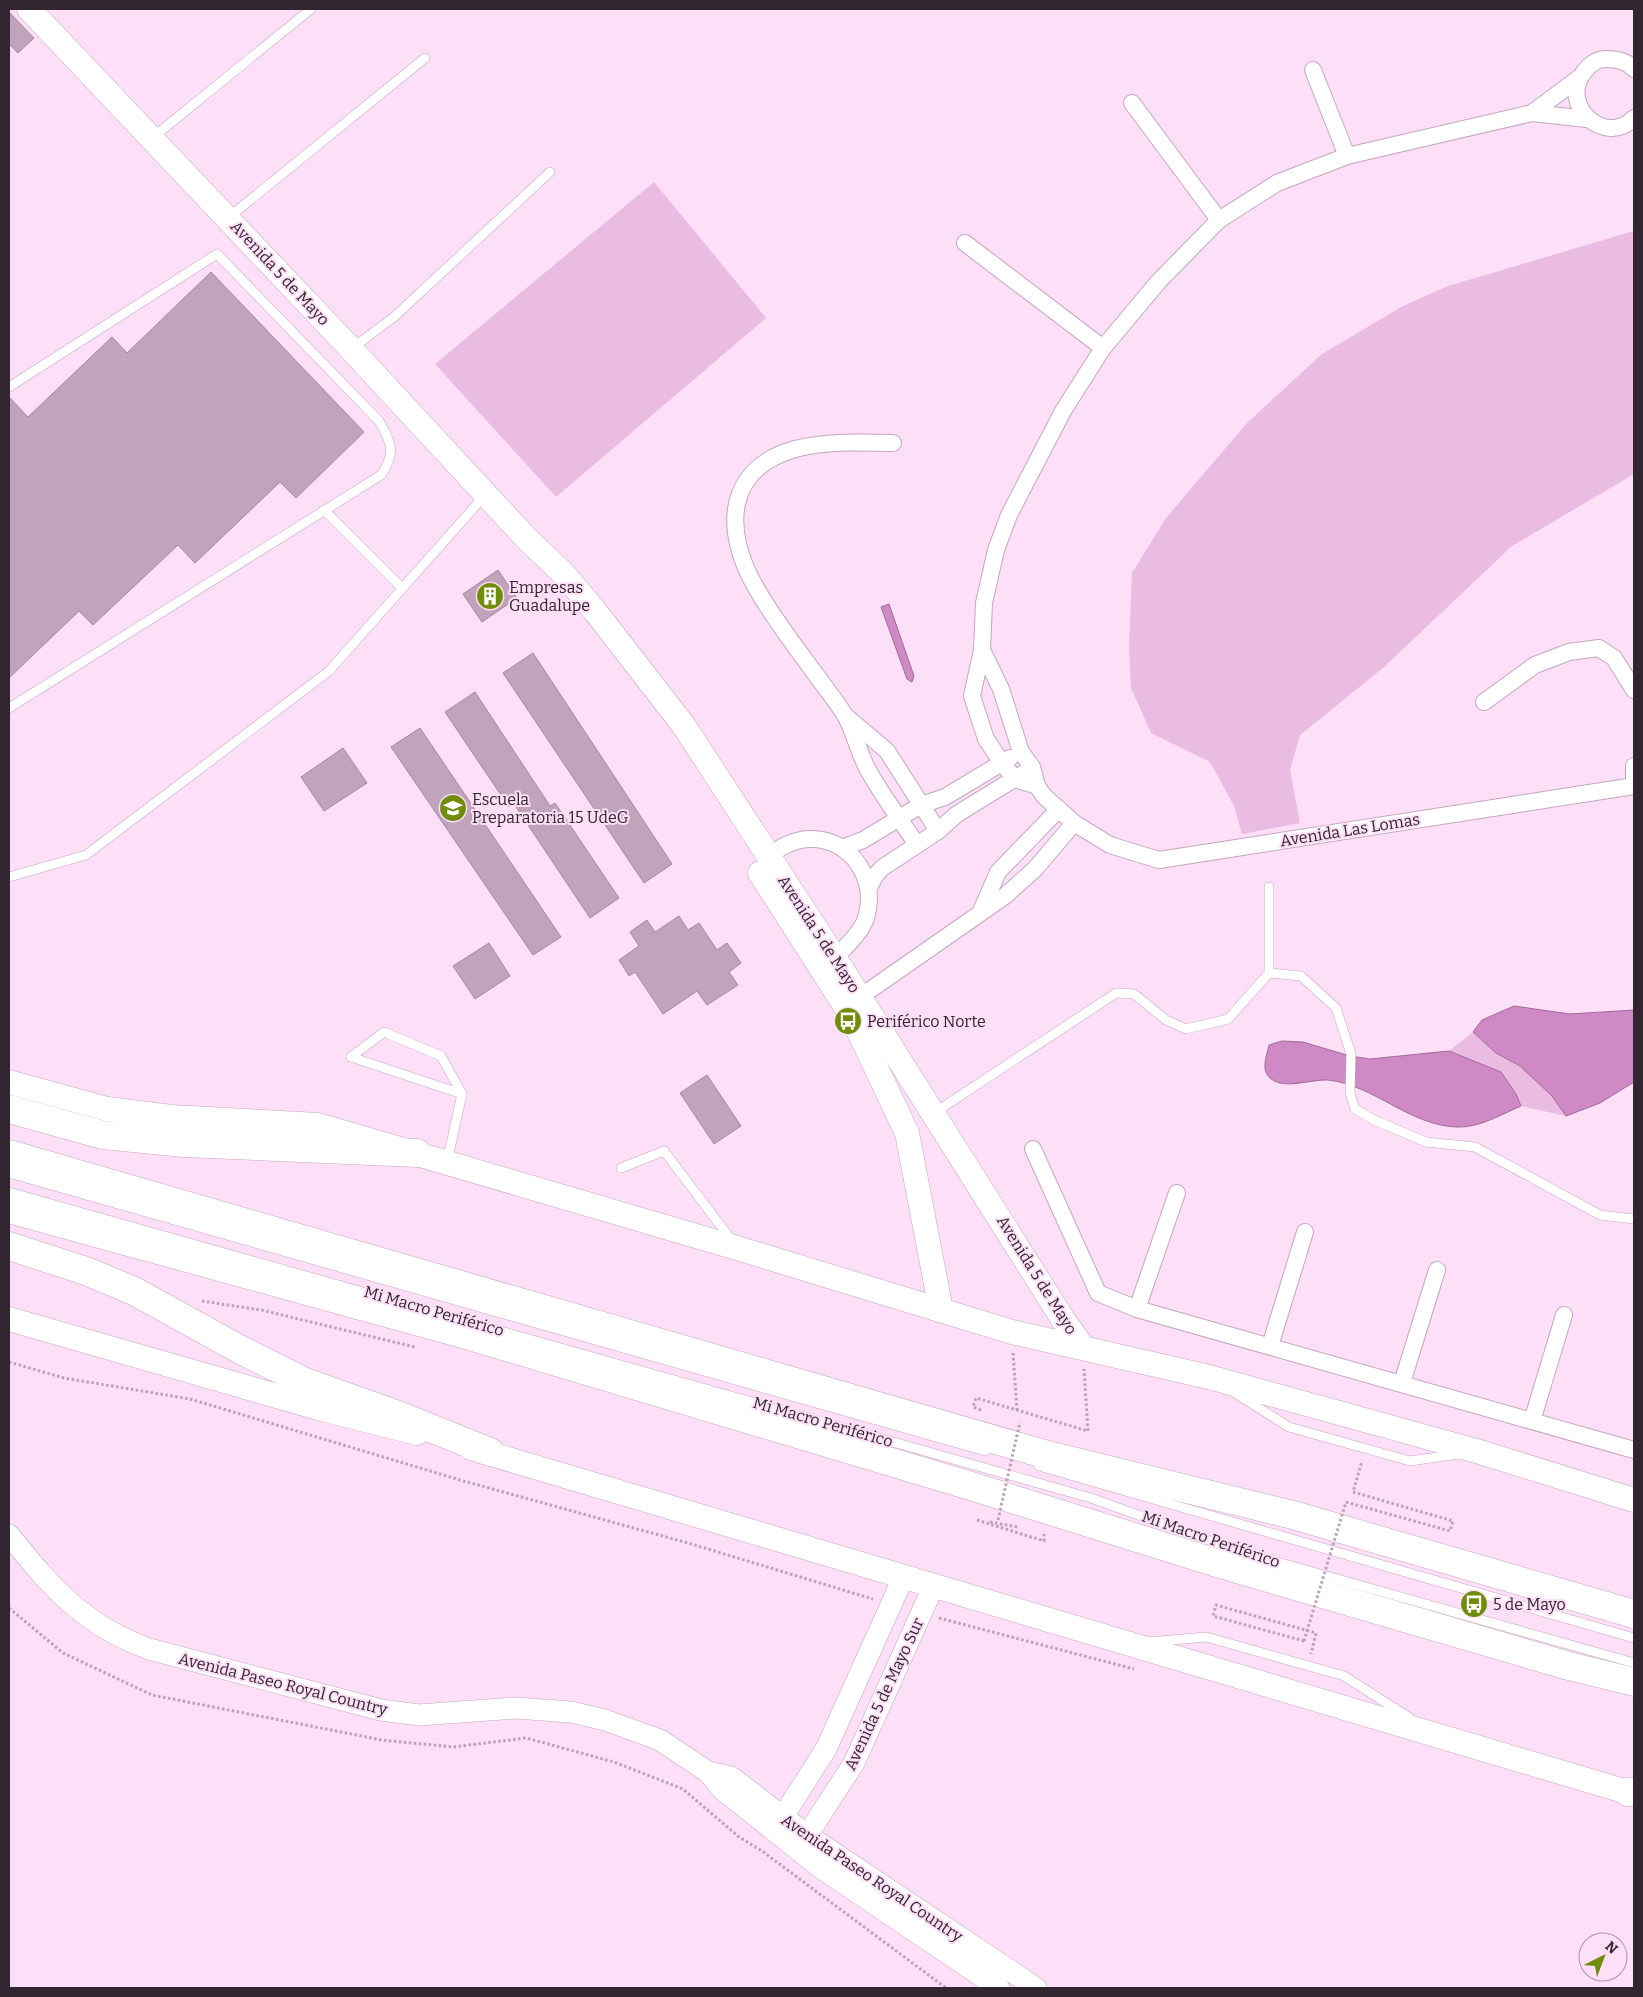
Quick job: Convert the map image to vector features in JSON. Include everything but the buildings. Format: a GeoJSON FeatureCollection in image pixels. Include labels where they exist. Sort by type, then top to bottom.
{"type":"FeatureCollection","features":[{"type":"Feature","properties":{"kind":"highway"},"geometry":{"type":"LineString","coordinates":[[9,1109],[103,1135],[184,1143],[417,1153]]}},
{"type":"Feature","properties":{"kind":"highway"},"geometry":{"type":"LineString","coordinates":[[9,1154],[1044,1454],[1293,1515],[1634,1614]]}},
{"type":"Feature","properties":{"kind":"highway"},"geometry":{"type":"LineString","coordinates":[[9,1209],[463,1334],[971,1486],[1238,1570],[1569,1666],[1634,1682]]}},
{"type":"Feature","properties":{"kind":"highway"},"geometry":{"type":"LineString","coordinates":[[9,1246],[86,1271],[134,1291],[239,1349],[305,1382],[398,1415],[490,1452]]}},
{"type":"Feature","properties":{"kind":"main road","name":"Avenida 5 de Mayo"},"geometry":{"type":"LineString","coordinates":[[29,9],[351,349],[528,540],[563,574],[595,611],[684,726],[835,958],[1083,1348]]}},
{"type":"Feature","properties":{"kind":"main road","name":"Avenida 5 de Mayo"},"geometry":{"type":"LineString","coordinates":[[528,540],[539,563],[631,679],[676,743],[852,1015],[907,1133],[941,1310]]}},
{"type":"Feature","properties":{"kind":"main road"},"geometry":{"type":"LineString","coordinates":[[9,1082],[107,1109],[171,1117],[318,1125],[737,1248],[1012,1332],[1209,1377],[1480,1452],[1634,1500]]}},
{"type":"Feature","properties":{"kind":"main road"},"geometry":{"type":"LineString","coordinates":[[9,1319],[322,1409],[490,1452],[535,1468],[1632,1792]]}},
{"type":"Feature","properties":{"kind":"street"},"geometry":{"type":"LineString","coordinates":[[1532,113],[1579,78],[1588,66],[1602,59],[1618,59],[1633,67]]}},
{"type":"Feature","properties":{"kind":"street"},"geometry":{"type":"LineString","coordinates":[[1313,70],[1347,156]]}},
{"type":"Feature","properties":{"kind":"street"},"geometry":{"type":"LineString","coordinates":[[1579,78],[1575,92],[1578,107],[1587,119]]}},
{"type":"Feature","properties":{"kind":"street"},"geometry":{"type":"LineString","coordinates":[[1132,103],[1219,220]]}},
{"type":"Feature","properties":{"kind":"street"},"geometry":{"type":"LineString","coordinates":[[1037,786],[1015,779],[1002,763],[986,739],[972,696],[982,650],[984,603],[996,550],[1009,515],[1063,411],[1103,348],[1158,281],[1219,220],[1277,183],[1347,156],[1532,113],[1587,119],[1602,127],[1618,127],[1634,118]]}},
{"type":"Feature","properties":{"kind":"street"},"geometry":{"type":"LineString","coordinates":[[966,243],[1103,348]]}},
{"type":"Feature","properties":{"kind":"street"},"geometry":{"type":"LineString","coordinates":[[893,444],[848,442],[811,446],[780,454],[761,466],[746,482],[735,505],[734,532],[742,559],[754,585],[846,717],[866,766],[917,846]]}},
{"type":"Feature","properties":{"kind":"street"},"geometry":{"type":"LineString","coordinates":[[1484,702],[1535,665],[1569,652],[1599,648],[1614,658],[1634,690]]}},
{"type":"Feature","properties":{"kind":"street","name":"Avenida Las Lomas"},"geometry":{"type":"LineString","coordinates":[[982,650],[1001,689],[1021,752],[1032,768],[1037,786],[1044,796],[1074,823],[1110,846],[1159,860],[1634,786]]}},
{"type":"Feature","properties":{"kind":"street"},"geometry":{"type":"LineString","coordinates":[[846,717],[887,751],[938,831]]}},
{"type":"Feature","properties":{"kind":"street"},"geometry":{"type":"LineString","coordinates":[[842,848],[863,840],[921,805],[945,797],[1021,752]]}},
{"type":"Feature","properties":{"kind":"street"},"geometry":{"type":"LineString","coordinates":[[1634,766],[1634,786]]}},
{"type":"Feature","properties":{"kind":"street"},"geometry":{"type":"LineString","coordinates":[[869,888],[875,876],[882,868],[938,831],[957,814],[1032,768]]}},
{"type":"Feature","properties":{"kind":"street"},"geometry":{"type":"LineString","coordinates":[[981,911],[998,872],[1059,809]]}},
{"type":"Feature","properties":{"kind":"street"},"geometry":{"type":"LineString","coordinates":[[860,997],[1005,896],[1035,869],[1074,823]]}},
{"type":"Feature","properties":{"kind":"street"},"geometry":{"type":"LineString","coordinates":[[768,856],[790,843],[810,839],[827,841],[842,848],[854,858],[864,872],[869,888],[869,905],[865,920],[853,938],[835,958]]}},
{"type":"Feature","properties":{"kind":"street"},"geometry":{"type":"LineString","coordinates":[[1033,1149],[1098,1293],[1137,1309],[1634,1450]]}},
{"type":"Feature","properties":{"kind":"street"},"geometry":{"type":"LineString","coordinates":[[1137,1309],[1177,1193]]}},
{"type":"Feature","properties":{"kind":"street"},"geometry":{"type":"LineString","coordinates":[[1270,1346],[1305,1232]]}},
{"type":"Feature","properties":{"kind":"street"},"geometry":{"type":"LineString","coordinates":[[1402,1384],[1437,1270]]}},
{"type":"Feature","properties":{"kind":"street"},"geometry":{"type":"LineString","coordinates":[[1532,1420],[1564,1315]]}},
{"type":"Feature","properties":{"kind":"street","name":"Avenida Paseo Royal Country"},"geometry":{"type":"LineString","coordinates":[[9,1535],[48,1582],[80,1612],[120,1639],[149,1649],[381,1710],[419,1715],[515,1708],[571,1712],[605,1720],[660,1740],[708,1772],[723,1790],[778,1824],[999,1988]]}},
{"type":"Feature","properties":{"kind":"street","name":"Avenida 5 de Mayo Sur"},"geometry":{"type":"LineString","coordinates":[[778,1824],[826,1749],[904,1576]]}},
{"type":"Feature","properties":{"kind":"street","name":"Avenida 5 de Mayo Sur"},"geometry":{"type":"LineString","coordinates":[[802,1843],[854,1763],[934,1585]]}},
{"type":"Feature","properties":{"kind":"street"},"geometry":{"type":"LineString","coordinates":[[826,1749],[854,1763]]}},
{"type":"Feature","properties":{"kind":"street","name":"Avenida Paseo Royal Country"},"geometry":{"type":"LineString","coordinates":[[802,1843],[1036,1988]]}},
{"type":"Feature","properties":{"kind":"lane"},"geometry":{"type":"LineString","coordinates":[[152,138],[312,9]]}},
{"type":"Feature","properties":{"kind":"lane"},"geometry":{"type":"LineString","coordinates":[[227,218],[425,58]]}},
{"type":"Feature","properties":{"kind":"lane"},"geometry":{"type":"LineString","coordinates":[[351,349],[394,317],[550,172]]}},
{"type":"Feature","properties":{"kind":"lane"},"geometry":{"type":"LineString","coordinates":[[9,387],[217,254],[379,421],[388,436],[392,451],[388,464],[381,475],[9,708]]}},
{"type":"Feature","properties":{"kind":"lane"},"geometry":{"type":"LineString","coordinates":[[9,877],[86,855],[329,671],[486,494]]}},
{"type":"Feature","properties":{"kind":"lane"},"geometry":{"type":"LineString","coordinates":[[324,510],[402,588]]}},
{"type":"Feature","properties":{"kind":"lane"},"geometry":{"type":"LineString","coordinates":[[934,1114],[1116,993],[1134,994],[1166,1020],[1186,1029],[1228,1019],[1269,973],[1269,887]]}},
{"type":"Feature","properties":{"kind":"lane"},"geometry":{"type":"LineString","coordinates":[[1269,973],[1301,976],[1336,1008],[1351,1054],[1350,1093],[1356,1109],[1374,1120],[1426,1142],[1475,1147],[1600,1215],[1634,1219]]}},
{"type":"Feature","properties":{"kind":"lane"},"geometry":{"type":"LineString","coordinates":[[446,1162],[462,1094],[441,1056],[384,1032],[351,1057],[462,1094]]}},
{"type":"Feature","properties":{"kind":"lane"},"geometry":{"type":"LineString","coordinates":[[621,1168],[664,1151],[737,1248]]}},
{"type":"Feature","properties":{"kind":"lane","name":"Mi Macro Periférico"},"geometry":{"type":"LineString","coordinates":[[9,1173],[996,1454]]}},
{"type":"Feature","properties":{"kind":"lane","name":"Mi Macro Periférico"},"geometry":{"type":"LineString","coordinates":[[9,1192],[1091,1498],[1238,1551],[1634,1663]]}},
{"type":"Feature","properties":{"kind":"lane"},"geometry":{"type":"LineString","coordinates":[[1209,1377],[1289,1427],[1410,1461],[1480,1452]]}},
{"type":"Feature","properties":{"kind":"lane","name":"Mi Macro Periférico"},"geometry":{"type":"LineString","coordinates":[[1025,1463],[1634,1638]]}},
{"type":"Feature","properties":{"kind":"lane"},"geometry":{"type":"LineString","coordinates":[[1131,1644],[1206,1637],[1344,1676],[1436,1734]]}},
{"type":"Feature","properties":{"kind":"path"},"geometry":{"type":"LineString","coordinates":[[1012,1332],[1017,1410]]}},
{"type":"Feature","properties":{"kind":"path"},"geometry":{"type":"LineString","coordinates":[[983,1410],[973,1407],[976,1398],[1088,1431],[1083,1348]]}},
{"type":"Feature","properties":{"kind":"path"},"geometry":{"type":"LineString","coordinates":[[9,1362],[64,1378],[190,1399],[460,1480],[688,1543],[892,1604]]}},
{"type":"Feature","properties":{"kind":"path"},"geometry":{"type":"LineString","coordinates":[[1011,1419],[1020,1422],[998,1520],[1025,1528],[977,1520],[1044,1541],[1045,1534],[1035,1531]]}},
{"type":"Feature","properties":{"kind":"path"},"geometry":{"type":"LineString","coordinates":[[1307,1666],[1316,1633],[1216,1605],[1213,1616],[1304,1642],[1346,1502],[1450,1531],[1453,1521],[1353,1492],[1366,1448]]}},
{"type":"Feature","properties":{"kind":"path"},"geometry":{"type":"LineString","coordinates":[[9,1608],[63,1653],[152,1695],[382,1740],[453,1746],[526,1738],[614,1762],[683,1789],[739,1837],[762,1851],[946,1988]]}},
{"type":"Feature","properties":{"kind":"path"},"geometry":{"type":"LineString","coordinates":[[921,1613],[1144,1672]]}},
{"type":"Feature","properties":{"kind":"shaded area"},"geometry":{"type":"Polygon","coordinates":[[[654,182],[766,318],[556,497],[435,364],[654,182]]]}},
{"type":"Feature","properties":{"kind":"shaded area"},"geometry":{"type":"Polygon","coordinates":[[[1634,231],[1634,474],[1512,546],[1383,668],[1300,735],[1290,770],[1300,823],[1242,834],[1234,806],[1210,762],[1151,733],[1131,688],[1129,649],[1132,573],[1166,518],[1247,423],[1322,354],[1403,306],[1448,286],[1634,231]]]}},
{"type":"Feature","properties":{"kind":"shaded area"},"geometry":{"type":"Polygon","coordinates":[[[889,604],[914,676],[912,682],[907,679],[881,607],[889,604]]]}},
{"type":"Feature","properties":{"kind":"shaded area"},"geometry":{"type":"Polygon","coordinates":[[[1514,1006],[1570,1014],[1634,1010],[1634,1082],[1600,1103],[1566,1116],[1552,1096],[1520,1066],[1496,1053],[1473,1032],[1482,1020],[1514,1006]]]}},
{"type":"Feature","properties":{"kind":"shaded area"},"geometry":{"type":"Polygon","coordinates":[[[1473,1032],[1496,1053],[1520,1066],[1552,1096],[1566,1116],[1521,1106],[1516,1094],[1501,1072],[1449,1051],[1473,1032]]]}},
{"type":"Feature","properties":{"kind":"shaded area"},"geometry":{"type":"Polygon","coordinates":[[[1282,1041],[1303,1042],[1350,1056],[1370,1059],[1449,1051],[1501,1072],[1516,1094],[1521,1106],[1481,1123],[1456,1127],[1439,1125],[1423,1120],[1345,1083],[1321,1080],[1289,1084],[1282,1083],[1269,1077],[1265,1066],[1269,1045],[1282,1041]]]}},
{"type":"Feature","properties":{"kind":"place","name":"Empresas Guadalupe"},"geometry":{"type":"Point","coordinates":[490,596]}},
{"type":"Feature","properties":{"kind":"place","name":"Escuela Preparatoria 15 UdeG"},"geometry":{"type":"Point","coordinates":[453,808]}},
{"type":"Feature","properties":{"kind":"place","name":"Periférico Norte"},"geometry":{"type":"Point","coordinates":[848,1021]}},
{"type":"Feature","properties":{"kind":"place","name":"5 de Mayo"},"geometry":{"type":"Point","coordinates":[1474,1604]}}]}
